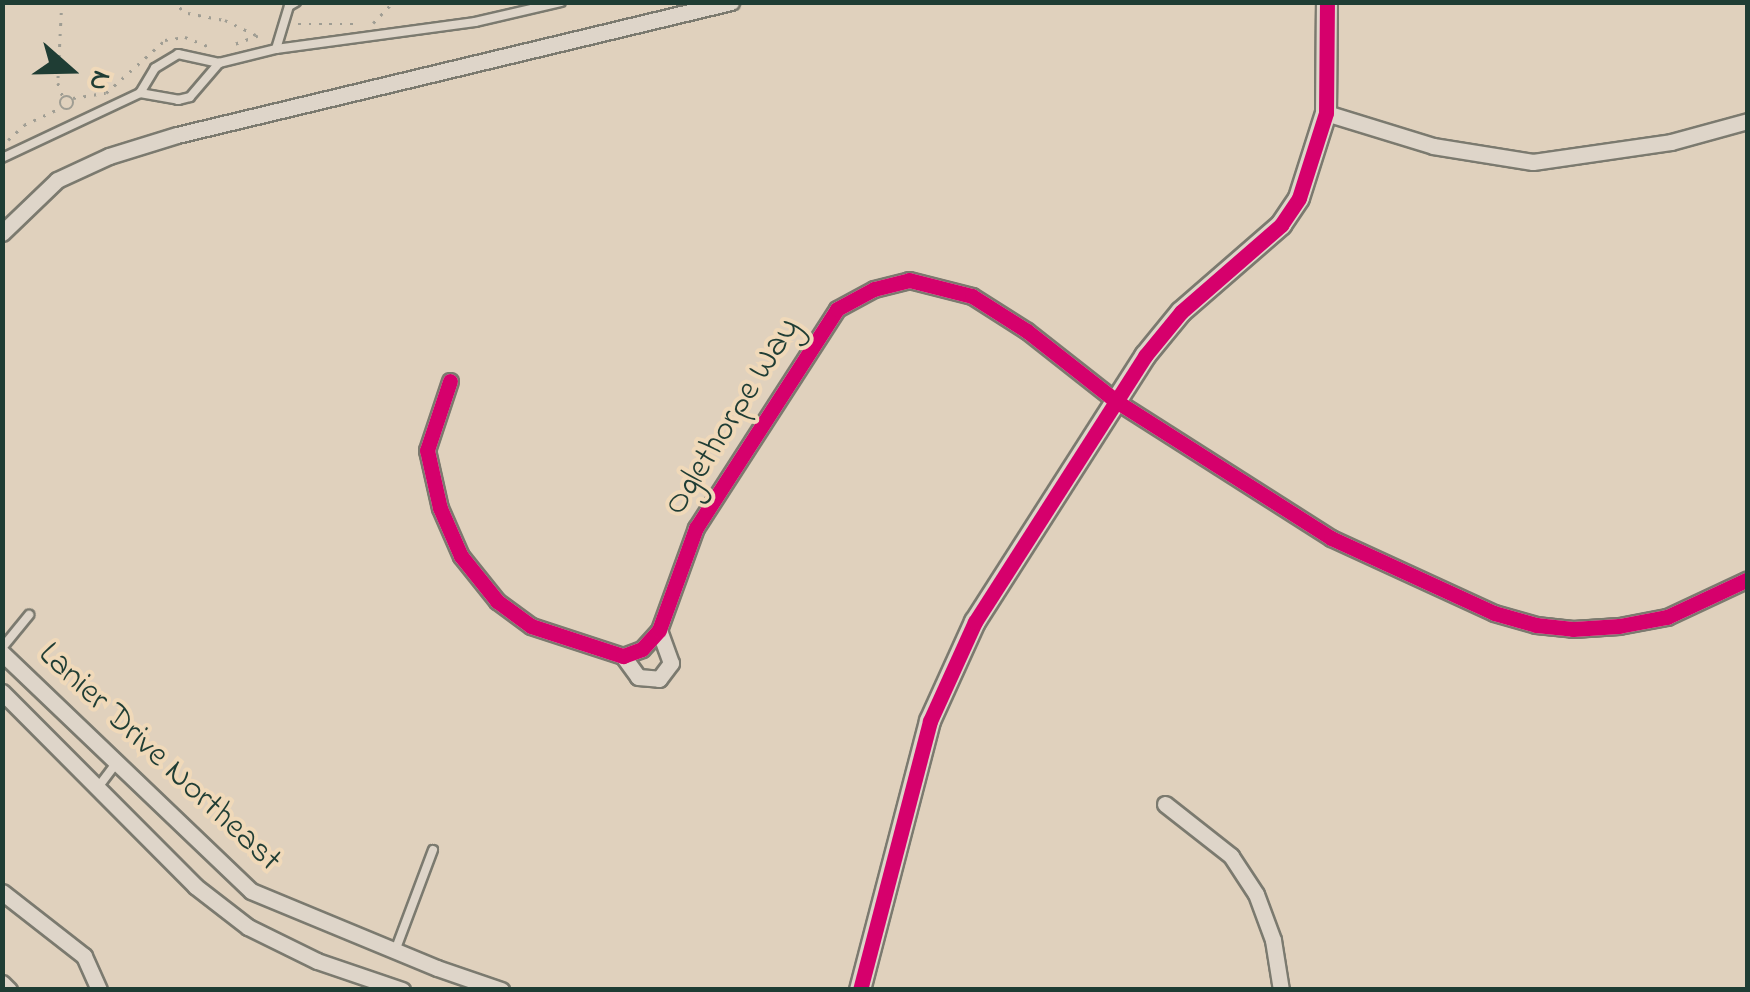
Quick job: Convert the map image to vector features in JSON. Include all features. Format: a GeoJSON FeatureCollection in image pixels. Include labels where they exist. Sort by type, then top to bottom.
{"type":"FeatureCollection","features":[{"type":"Feature","properties":{"kind":"street"},"geometry":{"type":"LineString","coordinates":[[6,220],[57,180],[109,156],[177,136],[731,2]]}},
{"type":"Feature","properties":{"kind":"street"},"geometry":{"type":"LineString","coordinates":[[860,990],[930,721],[975,622],[1116,401],[1181,312],[1281,225],[1314,165],[1326,114],[1327,2]]}},
{"type":"Feature","properties":{"kind":"street"},"geometry":{"type":"LineString","coordinates":[[1326,114],[1433,146],[1534,162],[1657,145],[1748,122]]}},
{"type":"Feature","properties":{"kind":"street","name":"Oglethorpe Way"},"geometry":{"type":"LineString","coordinates":[[660,630],[696,528],[837,309],[874,288],[910,280],[972,296],[1027,331],[1116,401],[1331,538],[1494,612],[1536,625],[1573,629],[1667,617],[1748,578]]}},
{"type":"Feature","properties":{"kind":"street"},"geometry":{"type":"LineString","coordinates":[[450,382],[427,450],[440,508],[460,556],[497,601],[530,626],[623,656],[638,677],[659,679],[671,663],[670,650],[660,630],[642,649],[623,656]]}},
{"type":"Feature","properties":{"kind":"street","name":"Lanier Drive Northeast"},"geometry":{"type":"LineString","coordinates":[[2,651],[114,765],[250,891],[394,951],[502,990]]}},
{"type":"Feature","properties":{"kind":"street","name":"Lanier Drive Northeast"},"geometry":{"type":"LineString","coordinates":[[2,692],[196,886],[248,927],[317,961],[402,990]]}},
{"type":"Feature","properties":{"kind":"street"},"geometry":{"type":"LineString","coordinates":[[1165,804],[1231,856],[1256,894],[1274,940],[1281,990]]}},
{"type":"Feature","properties":{"kind":"street"},"geometry":{"type":"LineString","coordinates":[[2,892],[84,956],[99,990]]}},
{"type":"Feature","properties":{"kind":"street"},"geometry":{"type":"LineString","coordinates":[[2,984],[8,990]]}},
{"type":"Feature","properties":{"kind":"lane"},"geometry":{"type":"LineString","coordinates":[[2,158],[140,93],[155,68],[178,54],[219,63],[276,50],[475,22],[561,2]]}},
{"type":"Feature","properties":{"kind":"lane"},"geometry":{"type":"LineString","coordinates":[[276,50],[291,4]]}},
{"type":"Feature","properties":{"kind":"lane"},"geometry":{"type":"LineString","coordinates":[[140,93],[178,100],[190,97],[219,63]]}},
{"type":"Feature","properties":{"kind":"lane"},"geometry":{"type":"LineString","coordinates":[[2,651],[29,615]]}},
{"type":"Feature","properties":{"kind":"lane"},"geometry":{"type":"LineString","coordinates":[[99,786],[114,765]]}},
{"type":"Feature","properties":{"kind":"lane"},"geometry":{"type":"LineString","coordinates":[[394,951],[432,850]]}},
{"type":"Feature","properties":{"kind":"path"},"geometry":{"type":"LineString","coordinates":[[62,2],[58,83],[62,107]]}},
{"type":"Feature","properties":{"kind":"path"},"geometry":{"type":"LineString","coordinates":[[293,26],[374,23],[393,2]]}},
{"type":"Feature","properties":{"kind":"path"},"geometry":{"type":"LineString","coordinates":[[2,143],[24,125],[62,107],[71,109],[75,103],[72,96],[63,97]]}},
{"type":"Feature","properties":{"kind":"cycle path"},"geometry":{"type":"LineString","coordinates":[[860,990],[930,721],[975,622],[1145,356],[1181,312],[1281,225],[1299,198],[1326,113],[1327,2]]}},
{"type":"Feature","properties":{"kind":"cycle path"},"geometry":{"type":"LineString","coordinates":[[450,381],[427,450],[440,508],[461,556],[497,601],[531,626],[623,656],[642,649],[659,630],[696,528],[837,309],[874,289],[909,280],[972,296],[1027,331],[1116,401],[1331,538],[1494,613],[1536,625],[1573,629],[1619,626],[1667,617],[1748,579]]}}]}
